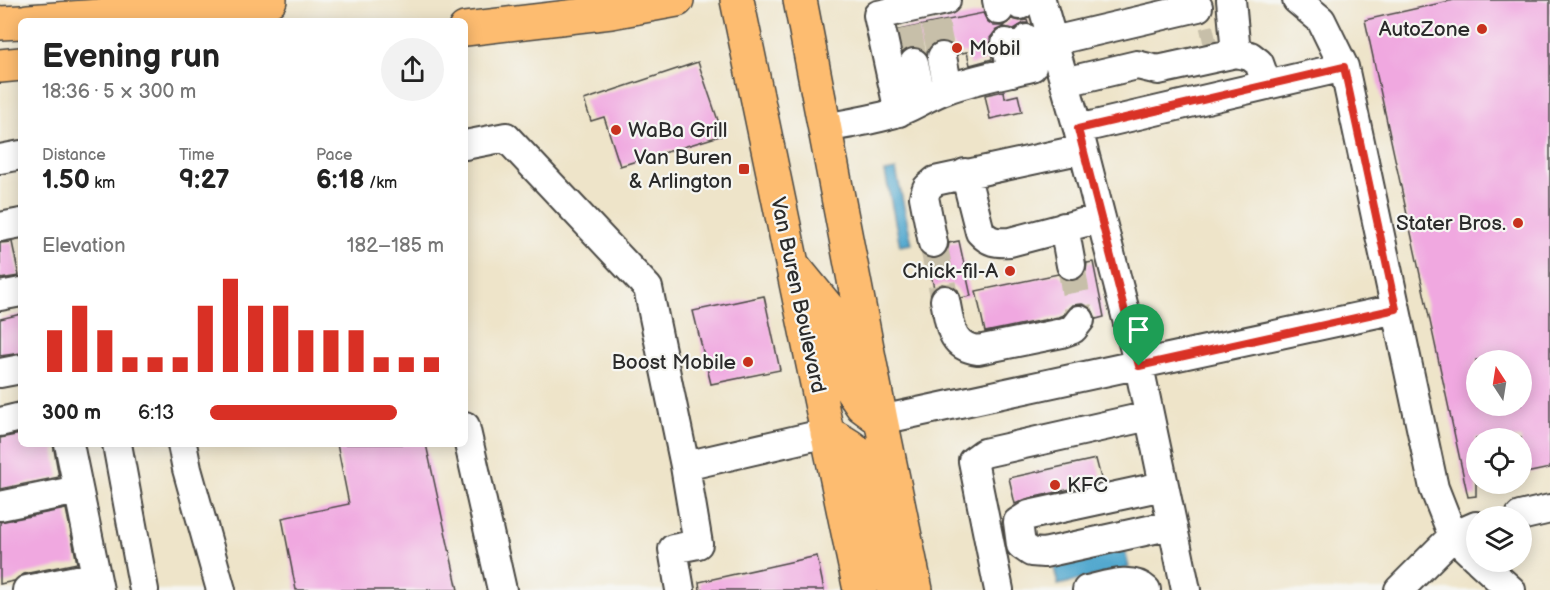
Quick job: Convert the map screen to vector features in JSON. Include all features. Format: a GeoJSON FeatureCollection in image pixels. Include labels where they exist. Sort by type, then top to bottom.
{"type":"FeatureCollection","features":[{"type":"Feature","properties":{"kind":"main road"},"geometry":{"type":"LineString","coordinates":[[65,18],[270,0]]}},
{"type":"Feature","properties":{"kind":"main road"},"geometry":{"type":"LineString","coordinates":[[468,29],[611,12],[677,0]]}},
{"type":"Feature","properties":{"kind":"main road","name":"Van Buren Boulevard"},"geometry":{"type":"LineString","coordinates":[[736,0],[860,590]]}},
{"type":"Feature","properties":{"kind":"main road"},"geometry":{"type":"LineString","coordinates":[[800,0],[916,590]]}},
{"type":"Feature","properties":{"kind":"main road"},"geometry":{"type":"LineString","coordinates":[[148,18],[176,9]]}},
{"type":"Feature","properties":{"kind":"main road"},"geometry":{"type":"LineString","coordinates":[[0,23],[18,21]]}},
{"type":"Feature","properties":{"kind":"main road"},"geometry":{"type":"LineString","coordinates":[[0,66],[18,64]]}},
{"type":"Feature","properties":{"kind":"main road"},"geometry":{"type":"LineString","coordinates":[[792,264],[831,312],[847,384],[862,406],[881,420]]}},
{"type":"Feature","properties":{"kind":"main road"},"geometry":{"type":"LineString","coordinates":[[827,433],[856,449],[862,459],[867,472],[890,581],[896,590]]}},
{"type":"Feature","properties":{"kind":"street"},"geometry":{"type":"LineString","coordinates":[[1222,42],[1231,0]]}},
{"type":"Feature","properties":{"kind":"street"},"geometry":{"type":"LineString","coordinates":[[1297,0],[1321,20],[1344,67],[1434,488],[1464,531],[1399,590]]}},
{"type":"Feature","properties":{"kind":"street"},"geometry":{"type":"LineString","coordinates":[[824,128],[910,106],[948,88],[1032,68],[1028,41],[1015,3]]}},
{"type":"Feature","properties":{"kind":"street"},"geometry":{"type":"LineString","coordinates":[[1028,41],[1198,7]]}},
{"type":"Feature","properties":{"kind":"street"},"geometry":{"type":"LineString","coordinates":[[910,106],[878,15],[905,19],[937,9]]}},
{"type":"Feature","properties":{"kind":"street"},"geometry":{"type":"LineString","coordinates":[[1028,41],[1065,82],[1139,366],[1186,590]]}},
{"type":"Feature","properties":{"kind":"street"},"geometry":{"type":"LineString","coordinates":[[1065,82],[1137,65],[1158,70],[1222,42]]}},
{"type":"Feature","properties":{"kind":"street"},"geometry":{"type":"LineString","coordinates":[[1222,42],[1259,63],[1267,85]]}},
{"type":"Feature","properties":{"kind":"street"},"geometry":{"type":"LineString","coordinates":[[942,57],[948,88]]}},
{"type":"Feature","properties":{"kind":"street"},"geometry":{"type":"LineString","coordinates":[[910,106],[914,63]]}},
{"type":"Feature","properties":{"kind":"street"},"geometry":{"type":"LineString","coordinates":[[933,243],[924,197],[927,188],[935,181],[1267,85],[1344,67]]}},
{"type":"Feature","properties":{"kind":"street"},"geometry":{"type":"LineString","coordinates":[[468,144],[506,137],[648,288],[685,466],[698,544],[673,549],[680,590]]}},
{"type":"Feature","properties":{"kind":"street"},"geometry":{"type":"LineString","coordinates":[[0,159],[18,156]]}},
{"type":"Feature","properties":{"kind":"street"},"geometry":{"type":"LineString","coordinates":[[965,173],[980,231],[986,239],[996,243],[1010,242],[1101,218]]}},
{"type":"Feature","properties":{"kind":"street"},"geometry":{"type":"LineString","coordinates":[[0,227],[18,224]]}},
{"type":"Feature","properties":{"kind":"street"},"geometry":{"type":"LineString","coordinates":[[1064,227],[1071,265]]}},
{"type":"Feature","properties":{"kind":"street"},"geometry":{"type":"LineString","coordinates":[[0,296],[18,293]]}},
{"type":"Feature","properties":{"kind":"street"},"geometry":{"type":"LineString","coordinates":[[945,300],[954,335],[959,344],[966,349],[978,350],[1062,333],[1073,329],[1080,320]]}},
{"type":"Feature","properties":{"kind":"street"},"geometry":{"type":"LineString","coordinates":[[881,420],[1396,309]]}},
{"type":"Feature","properties":{"kind":"street"},"geometry":{"type":"LineString","coordinates":[[0,373],[18,370]]}},
{"type":"Feature","properties":{"kind":"street"},"geometry":{"type":"LineString","coordinates":[[999,590],[974,461],[984,453],[1149,416]]}},
{"type":"Feature","properties":{"kind":"street"},"geometry":{"type":"LineString","coordinates":[[0,422],[18,418]]}},
{"type":"Feature","properties":{"kind":"street"},"geometry":{"type":"LineString","coordinates":[[685,466],[827,433]]}},
{"type":"Feature","properties":{"kind":"street"},"geometry":{"type":"LineString","coordinates":[[468,439],[502,590]]}},
{"type":"Feature","properties":{"kind":"street"},"geometry":{"type":"LineString","coordinates":[[27,590],[98,583],[70,447]]}},
{"type":"Feature","properties":{"kind":"street"},"geometry":{"type":"LineString","coordinates":[[118,447],[144,590]]}},
{"type":"Feature","properties":{"kind":"street"},"geometry":{"type":"LineString","coordinates":[[183,447],[221,590]]}},
{"type":"Feature","properties":{"kind":"street"},"geometry":{"type":"LineString","coordinates":[[1163,486],[1029,515],[1018,522],[1021,545],[1031,552],[1044,553],[1172,525]]}},
{"type":"Feature","properties":{"kind":"street"},"geometry":{"type":"LineString","coordinates":[[0,506],[78,490]]}},
{"type":"Feature","properties":{"kind":"street"},"geometry":{"type":"LineString","coordinates":[[1532,513],[1550,509]]}},
{"type":"Feature","properties":{"kind":"street"},"geometry":{"type":"LineString","coordinates":[[1491,572],[1511,590]]}},
{"type":"Feature","properties":{"kind":"street"},"geometry":{"type":"LineString","coordinates":[[1087,590],[1123,583],[1138,584],[1146,590]]}},
{"type":"Feature","properties":{"kind":"water"},"geometry":{"type":"Polygon","coordinates":[[[896,170],[912,244],[900,246],[885,172],[896,170]]]}},
{"type":"Feature","properties":{"kind":"water"},"geometry":{"type":"Polygon","coordinates":[[[1125,550],[1129,568],[1058,585],[1054,567],[1125,550]]]}},
{"type":"Feature","properties":{"kind":"building"},"geometry":{"type":"Polygon","coordinates":[[[1454,0],[1550,0],[1550,468],[1532,472],[1532,428],[1466,428],[1466,488],[1365,20],[1454,0]]]}},
{"type":"Feature","properties":{"kind":"building"},"geometry":{"type":"Polygon","coordinates":[[[983,13],[987,21],[994,26],[1003,26],[1012,19],[1027,20],[1028,23],[1014,29],[1003,27],[996,30],[990,38],[992,59],[970,65],[967,52],[958,54],[954,46],[947,41],[932,44],[926,52],[920,48],[911,47],[903,51],[898,30],[983,13]]]}},
{"type":"Feature","properties":{"kind":"building"},"geometry":{"type":"Polygon","coordinates":[[[698,62],[723,135],[620,166],[604,117],[591,121],[584,100],[698,62]]]}},
{"type":"Feature","properties":{"kind":"building"},"geometry":{"type":"Polygon","coordinates":[[[1004,91],[1005,98],[1018,95],[1022,112],[990,119],[985,95],[1004,91]]]}},
{"type":"Feature","properties":{"kind":"building"},"geometry":{"type":"Polygon","coordinates":[[[959,241],[971,296],[961,298],[958,290],[951,285],[942,284],[934,288],[927,258],[936,259],[943,256],[949,243],[959,241]]]}},
{"type":"Feature","properties":{"kind":"building"},"geometry":{"type":"Polygon","coordinates":[[[12,242],[18,276],[0,279],[0,243],[12,242]]]}},
{"type":"Feature","properties":{"kind":"building"},"geometry":{"type":"Polygon","coordinates":[[[1093,262],[1104,317],[1096,319],[1091,307],[1082,304],[1073,305],[1058,317],[985,332],[976,291],[1058,274],[1065,280],[1075,281],[1086,271],[1087,263],[1093,262]]]}},
{"type":"Feature","properties":{"kind":"building"},"geometry":{"type":"Polygon","coordinates":[[[764,296],[780,370],[711,384],[693,311],[764,296]]]}},
{"type":"Feature","properties":{"kind":"building"},"geometry":{"type":"Polygon","coordinates":[[[18,315],[18,353],[0,356],[0,319],[18,315]]]}},
{"type":"Feature","properties":{"kind":"building"},"geometry":{"type":"Polygon","coordinates":[[[18,435],[18,447],[54,447],[59,477],[0,489],[0,438],[18,435]]]}},
{"type":"Feature","properties":{"kind":"building"},"geometry":{"type":"Polygon","coordinates":[[[338,447],[427,447],[458,590],[296,590],[282,518],[349,504],[338,447]]]}},
{"type":"Feature","properties":{"kind":"building"},"geometry":{"type":"Polygon","coordinates":[[[1096,459],[1102,482],[1026,499],[1015,504],[1009,478],[1096,459]]]}},
{"type":"Feature","properties":{"kind":"building"},"geometry":{"type":"Polygon","coordinates":[[[66,509],[77,563],[24,574],[14,581],[0,584],[0,522],[66,509]]]}},
{"type":"Feature","properties":{"kind":"building"},"geometry":{"type":"Polygon","coordinates":[[[817,556],[824,590],[700,590],[699,582],[817,556]]]}},
{"type":"Feature","properties":{"kind":"tunnel"},"geometry":{"type":"LineString","coordinates":[[935,23],[942,57]]}},
{"type":"Feature","properties":{"kind":"tunnel"},"geometry":{"type":"LineString","coordinates":[[907,28],[914,63]]}},
{"type":"Feature","properties":{"kind":"tunnel"},"geometry":{"type":"LineString","coordinates":[[1203,42],[1216,39]]}},
{"type":"Feature","properties":{"kind":"tunnel"},"geometry":{"type":"LineString","coordinates":[[933,243],[945,300]]}},
{"type":"Feature","properties":{"kind":"tunnel"},"geometry":{"type":"LineString","coordinates":[[1071,265],[1080,320]]}},
{"type":"Feature","properties":{"kind":"place","name":"AutoZone"},"geometry":{"type":"Point","coordinates":[1482,29]}},
{"type":"Feature","properties":{"kind":"place","name":"Mobil"},"geometry":{"type":"Point","coordinates":[957,48]}},
{"type":"Feature","properties":{"kind":"place","name":"WaBa Grill"},"geometry":{"type":"Point","coordinates":[616,130]}},
{"type":"Feature","properties":{"kind":"place","name":"Van Buren & Arlington"},"geometry":{"type":"Point","coordinates":[744,169]}},
{"type":"Feature","properties":{"kind":"place","name":"Stater Bros."},"geometry":{"type":"Point","coordinates":[1518,223]}},
{"type":"Feature","properties":{"kind":"place","name":"Chick-fil-A"},"geometry":{"type":"Point","coordinates":[1010,271]}},
{"type":"Feature","properties":{"kind":"place","name":"Boost Mobile"},"geometry":{"type":"Point","coordinates":[748,362]}},
{"type":"Feature","properties":{"kind":"place","name":"KFC"},"geometry":{"type":"Point","coordinates":[1055,485]}},
{"type":"Feature","properties":{"kind":"route"},"geometry":{"type":"LineString","coordinates":[[1344,67],[1396,309],[1139,366],[1078,129],[1344,67]]}}]}
